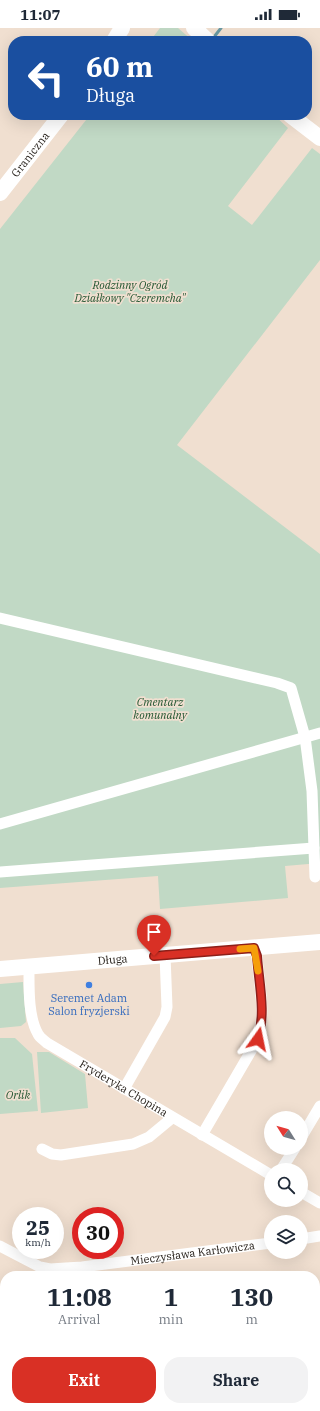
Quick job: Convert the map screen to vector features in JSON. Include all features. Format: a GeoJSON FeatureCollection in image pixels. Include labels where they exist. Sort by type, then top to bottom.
{"type":"FeatureCollection","features":[{"type":"Feature","properties":{"kind":"street"},"geometry":{"type":"LineString","coordinates":[[194,28],[203,36]]}},
{"type":"Feature","properties":{"kind":"street","name":"Graniczna"},"geometry":{"type":"LineString","coordinates":[[0,193],[57,120]]}},
{"type":"Feature","properties":{"kind":"street"},"geometry":{"type":"LineString","coordinates":[[297,120],[320,138]]}},
{"type":"Feature","properties":{"kind":"street"},"geometry":{"type":"LineString","coordinates":[[0,618],[277,683],[291,688],[305,737],[312,791],[315,877]]}},
{"type":"Feature","properties":{"kind":"street"},"geometry":{"type":"LineString","coordinates":[[0,824],[320,733]]}},
{"type":"Feature","properties":{"kind":"street"},"geometry":{"type":"LineString","coordinates":[[0,872],[314,848]]}},
{"type":"Feature","properties":{"kind":"street","name":"Długa"},"geometry":{"type":"LineString","coordinates":[[0,969],[320,942]]}},
{"type":"Feature","properties":{"kind":"street"},"geometry":{"type":"LineString","coordinates":[[202,1135],[258,1039],[261,1028],[261,1009],[257,956],[254,948]]}},
{"type":"Feature","properties":{"kind":"street"},"geometry":{"type":"LineString","coordinates":[[124,1089],[165,1017],[167,1007],[165,956]]}},
{"type":"Feature","properties":{"kind":"street","name":"Fryderyka Chopina"},"geometry":{"type":"LineString","coordinates":[[29,967],[34,1027],[39,1036],[47,1043],[264,1171]]}},
{"type":"Feature","properties":{"kind":"street"},"geometry":{"type":"LineString","coordinates":[[308,1126],[320,1106]]}},
{"type":"Feature","properties":{"kind":"street"},"geometry":{"type":"LineString","coordinates":[[42,1149],[52,1154],[61,1155],[133,1144],[149,1137],[172,1118]]}},
{"type":"Feature","properties":{"kind":"street"},"geometry":{"type":"LineString","coordinates":[[308,1196],[320,1203]]}},
{"type":"Feature","properties":{"kind":"street"},"geometry":{"type":"LineString","coordinates":[[308,1238],[320,1236]]}},
{"type":"Feature","properties":{"kind":"street","name":"Mieczysława Karłowicza"},"geometry":{"type":"LineString","coordinates":[[0,1246],[40,1267],[50,1269],[82,1267],[264,1244]]}},
{"type":"Feature","properties":{"kind":"green space"},"geometry":{"type":"Polygon","coordinates":[[[160,28],[178,28],[187,36],[154,36],[160,28]]]}},
{"type":"Feature","properties":{"kind":"green space","name":"Cmentarz komunalny"},"geometry":{"type":"Polygon","coordinates":[[[86,120],[279,120],[288,128],[228,206],[252,225],[312,148],[320,154],[320,260],[177,445],[320,554],[320,863],[285,866],[288,898],[160,909],[158,876],[0,888],[0,229],[86,120]]]}},
{"type":"Feature","properties":{"kind":"green space"},"geometry":{"type":"Polygon","coordinates":[[[23,982],[26,1022],[21,1026],[0,1028],[0,984],[23,982]]]}},
{"type":"Feature","properties":{"kind":"green space","name":"Orlik"},"geometry":{"type":"Polygon","coordinates":[[[0,1038],[15,1038],[32,1054],[38,1111],[0,1114],[0,1038]]]}},
{"type":"Feature","properties":{"kind":"green space"},"geometry":{"type":"Polygon","coordinates":[[[37,1052],[49,1052],[85,1074],[88,1108],[41,1113],[37,1052]]]}},
{"type":"Feature","properties":{"kind":"waterway"},"geometry":{"type":"LineString","coordinates":[[215,36],[221,28]]}},
{"type":"Feature","properties":{"kind":"slow traffic"},"geometry":{"type":"LineString","coordinates":[[240,949],[254,948],[257,956],[258,971]]}},
{"type":"Feature","properties":{"kind":"place","name":"Seremet Adam Salon fryzjerski"},"geometry":{"type":"Point","coordinates":[89,985]}},
{"type":"Feature","properties":{"kind":"route"},"geometry":{"type":"LineString","coordinates":[[154,956],[254,948],[257,956],[262,1017],[258,1039]]}},
{"type":"Feature","properties":{"kind":"park label","name":"Rodzinny Ogród Działkowy \"Czeremcha\""},"geometry":{"type":"Point","coordinates":[130,291]}}]}
